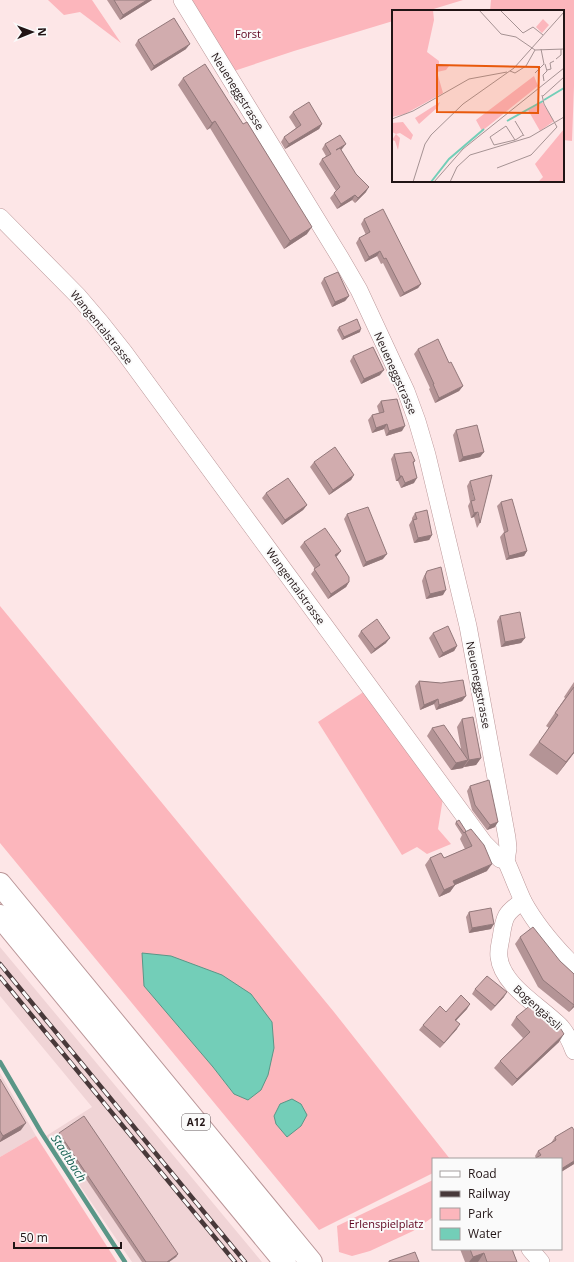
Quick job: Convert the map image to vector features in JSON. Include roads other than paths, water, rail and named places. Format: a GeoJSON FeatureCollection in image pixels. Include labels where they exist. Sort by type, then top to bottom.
{"type":"FeatureCollection","features":[{"type":"Feature","properties":{"kind":"highway","name":"A12"},"geometry":{"type":"LineString","coordinates":[[0,884],[311,1262]]}},
{"type":"Feature","properties":{"kind":"highway","name":"A12"},"geometry":{"type":"LineString","coordinates":[[0,916],[285,1262]]}},
{"type":"Feature","properties":{"kind":"street","name":"Neueneggstrasse"},"geometry":{"type":"LineString","coordinates":[[182,0],[342,259],[359,290],[406,391],[427,455],[468,626],[507,838],[508,848],[506,861]]}},
{"type":"Feature","properties":{"kind":"street","name":"Wangentalstrasse"},"geometry":{"type":"LineString","coordinates":[[0,217],[78,296],[101,323],[170,414],[484,843],[500,858],[506,861],[524,901],[546,935],[557,949],[574,966]]}},
{"type":"Feature","properties":{"kind":"street","name":"Bogengässli"},"geometry":{"type":"LineString","coordinates":[[524,901],[512,908],[506,915],[499,949],[501,966],[506,976],[514,986],[562,1028],[571,1042],[574,1051]]}},
{"type":"Feature","properties":{"kind":"street"},"geometry":{"type":"LineString","coordinates":[[531,1250],[541,1262]]}},
{"type":"Feature","properties":{"kind":"water"},"geometry":{"type":"Polygon","coordinates":[[[142,953],[171,956],[222,975],[251,994],[272,1022],[274,1048],[268,1075],[261,1090],[248,1100],[234,1094],[144,986],[142,953]]]}},
{"type":"Feature","properties":{"kind":"water"},"geometry":{"type":"Polygon","coordinates":[[[292,1099],[301,1104],[307,1115],[301,1126],[287,1137],[276,1124],[274,1116],[280,1104],[292,1099]]]}},
{"type":"Feature","properties":{"kind":"waterway","name":"Stadtbach"},"geometry":{"type":"LineString","coordinates":[[0,1062],[41,1132],[125,1262]]}},
{"type":"Feature","properties":{"kind":"railway"},"geometry":{"type":"LineString","coordinates":[[0,964],[245,1262]]}},
{"type":"Feature","properties":{"kind":"railway"},"geometry":{"type":"LineString","coordinates":[[0,977],[235,1262]]}},
{"type":"Feature","properties":{"kind":"park label","name":"Forst"},"geometry":{"type":"Point","coordinates":[248,33]}},
{"type":"Feature","properties":{"kind":"park label","name":"Erlenspielplatz"},"geometry":{"type":"Point","coordinates":[386,1223]}}]}
